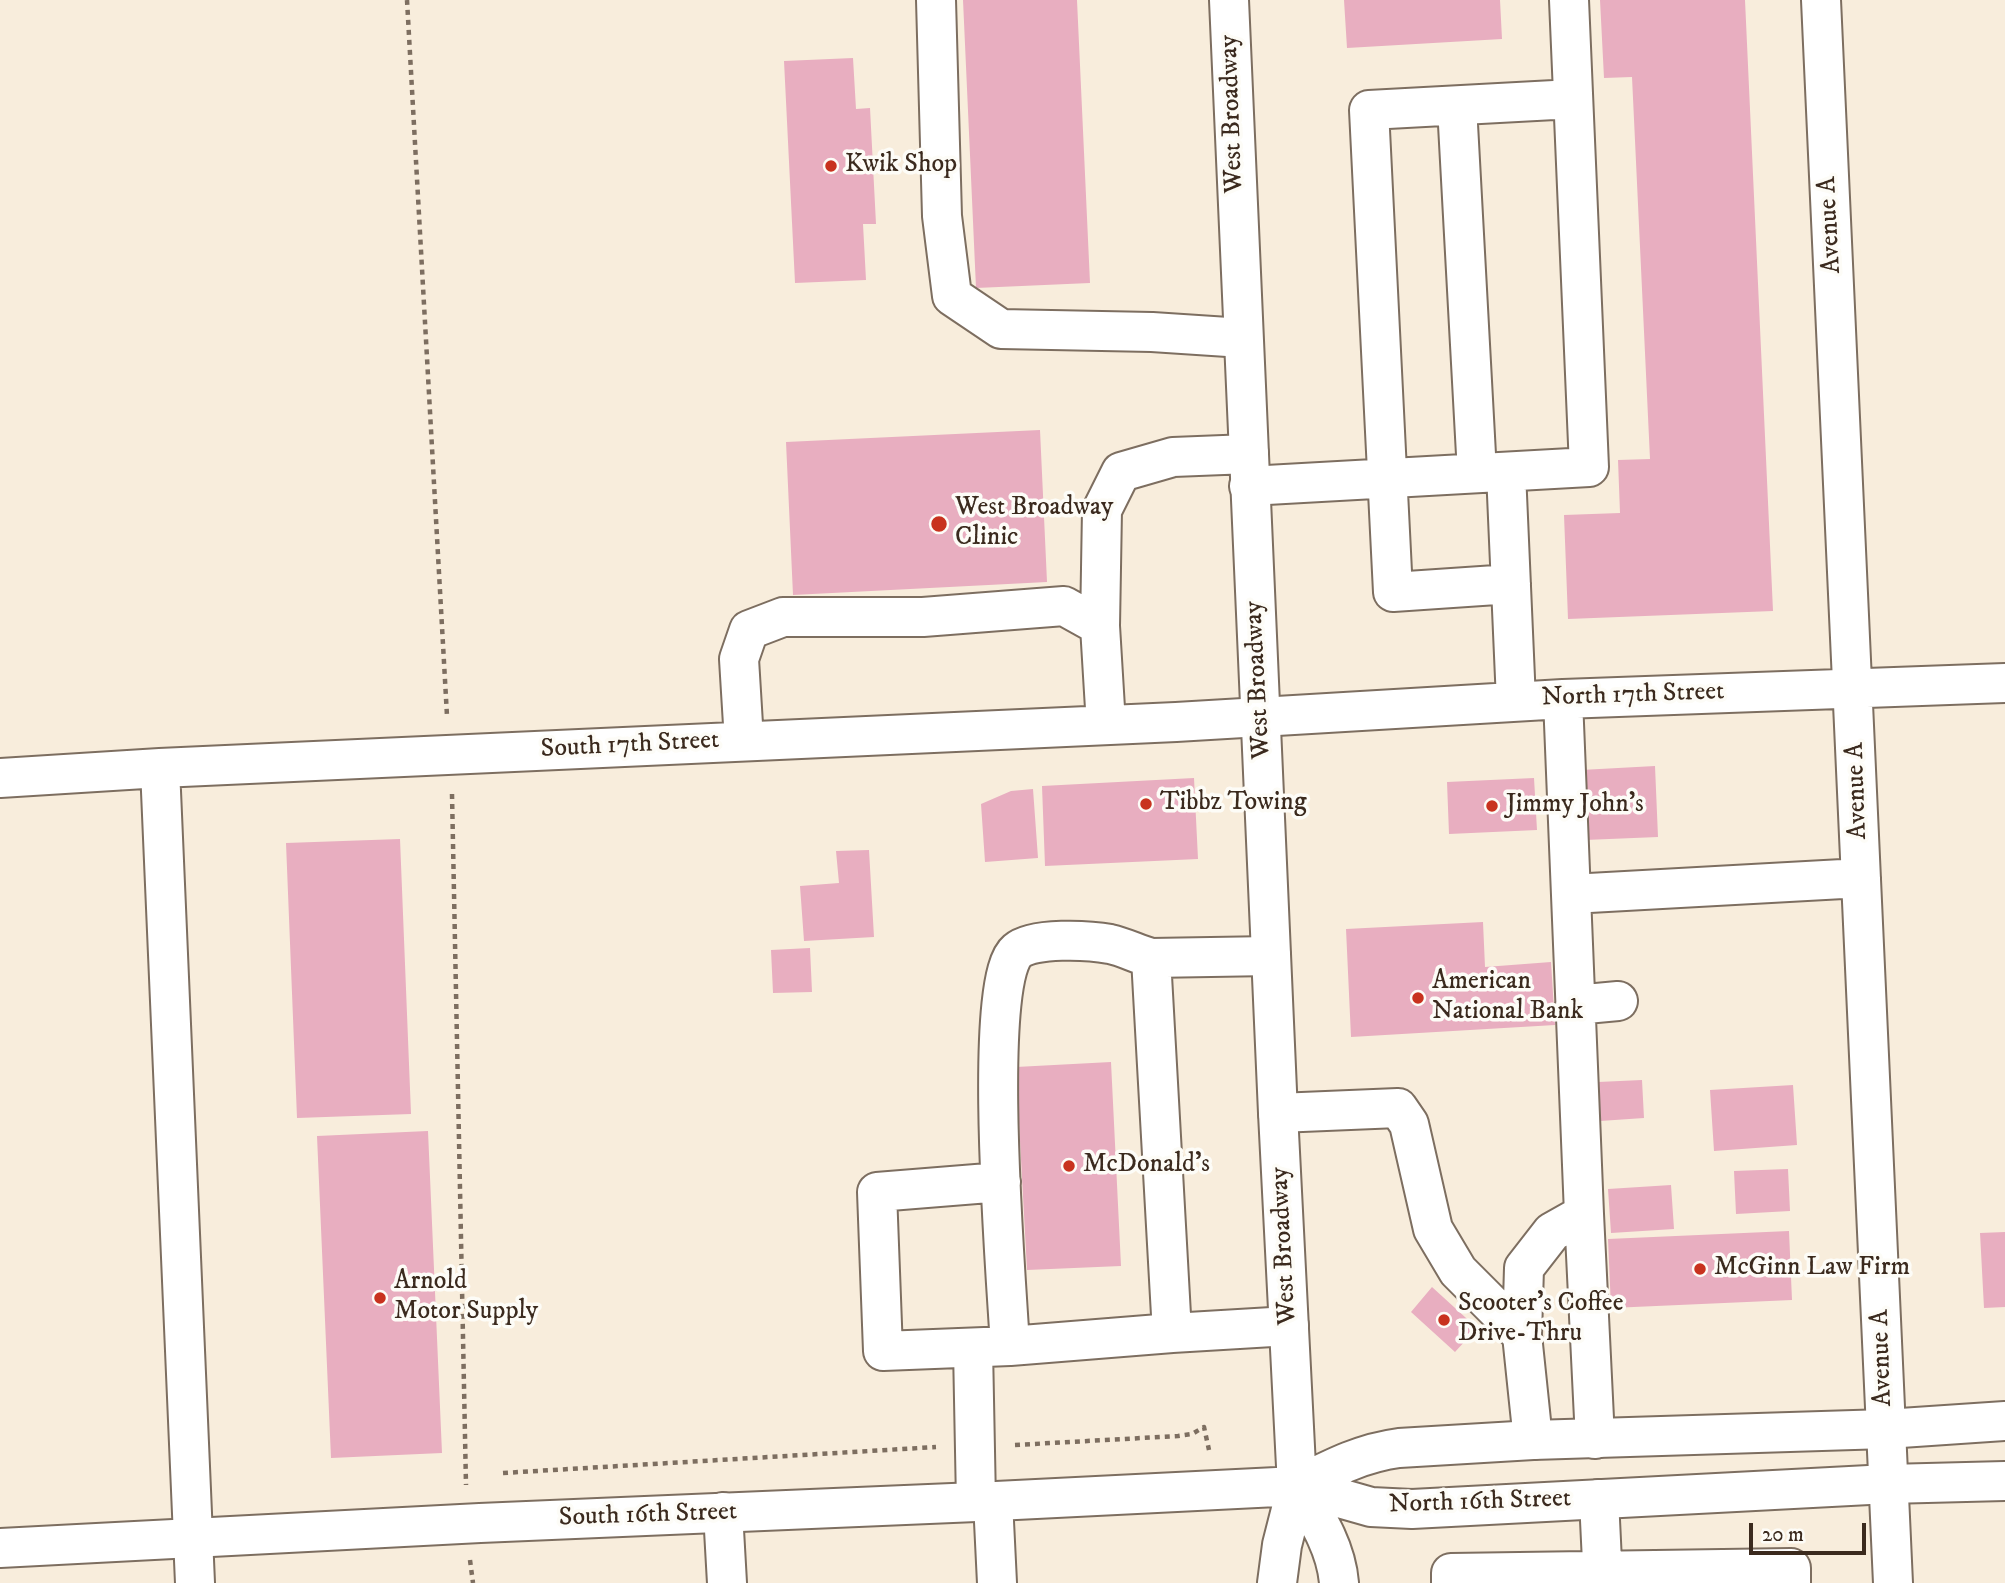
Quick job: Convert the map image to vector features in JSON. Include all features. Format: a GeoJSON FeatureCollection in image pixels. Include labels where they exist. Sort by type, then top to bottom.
{"type":"FeatureCollection","features":[{"type":"Feature","properties":{"kind":"main road"},"geometry":{"type":"LineString","coordinates":[[936,0],[942,216],[952,296],[1001,330],[1152,332],[1243,338]]}},
{"type":"Feature","properties":{"kind":"main road","name":"West Broadway"},"geometry":{"type":"LineString","coordinates":[[1229,0],[1297,1486],[1282,1545],[1277,1583]]}},
{"type":"Feature","properties":{"kind":"main road"},"geometry":{"type":"LineString","coordinates":[[1106,725],[1100,626],[1102,509],[1121,472],[1173,457],[1249,470],[1387,479],[1589,467],[1569,0]]}},
{"type":"Feature","properties":{"kind":"main road","name":"Avenue A"},"geometry":{"type":"LineString","coordinates":[[1821,0],[1893,1583]]}},
{"type":"Feature","properties":{"kind":"main road"},"geometry":{"type":"LineString","coordinates":[[1511,584],[1393,592],[1369,110],[1573,99]]}},
{"type":"Feature","properties":{"kind":"main road"},"geometry":{"type":"LineString","coordinates":[[1457,106],[1492,473],[1511,584],[1516,701]]}},
{"type":"Feature","properties":{"kind":"main road"},"geometry":{"type":"LineString","coordinates":[[744,741],[739,659],[749,630],[783,617],[923,617],[1065,606],[1100,626]]}},
{"type":"Feature","properties":{"kind":"main road","name":"North 17th Street"},"geometry":{"type":"LineString","coordinates":[[1261,716],[1516,701],[2005,683]]}},
{"type":"Feature","properties":{"kind":"main road"},"geometry":{"type":"LineString","coordinates":[[1563,699],[1595,1439]]}},
{"type":"Feature","properties":{"kind":"main road","name":"South 17th Street"},"geometry":{"type":"LineString","coordinates":[[0,778],[160,768],[1261,716]]}},
{"type":"Feature","properties":{"kind":"main road"},"geometry":{"type":"LineString","coordinates":[[160,768],[195,1583]]}},
{"type":"Feature","properties":{"kind":"main road"},"geometry":{"type":"LineString","coordinates":[[1571,894],[1861,878]]}},
{"type":"Feature","properties":{"kind":"main road"},"geometry":{"type":"LineString","coordinates":[[997,1583],[975,1446],[992,1347],[1002,1182],[998,1108],[999,1031],[1002,987],[1009,960],[1017,950],[1031,944],[1067,941],[1111,944],[1151,958],[1271,956]]}},
{"type":"Feature","properties":{"kind":"main road"},"geometry":{"type":"LineString","coordinates":[[1151,958],[1172,1333]]}},
{"type":"Feature","properties":{"kind":"main road"},"geometry":{"type":"LineString","coordinates":[[1575,1005],[1618,1001]]}},
{"type":"Feature","properties":{"kind":"main road"},"geometry":{"type":"LineString","coordinates":[[1278,1113],[1398,1108],[1409,1124],[1433,1229],[1458,1271],[1522,1335]]}},
{"type":"Feature","properties":{"kind":"main road"},"geometry":{"type":"LineString","coordinates":[[1002,1182],[877,1192],[883,1351],[992,1347],[1289,1326]]}},
{"type":"Feature","properties":{"kind":"main road"},"geometry":{"type":"LineString","coordinates":[[1533,1440],[1522,1335],[1524,1268],[1552,1232],[1584,1214]]}},
{"type":"Feature","properties":{"kind":"main road"},"geometry":{"type":"LineString","coordinates":[[1297,1486],[1348,1460],[1381,1450],[1533,1440],[1886,1429],[2005,1421]]}},
{"type":"Feature","properties":{"kind":"main road","name":"North 16th Street"},"geometry":{"type":"LineString","coordinates":[[1297,1486],[1352,1503],[1390,1508],[2005,1481]]}},
{"type":"Feature","properties":{"kind":"main road","name":"West Broadway"},"geometry":{"type":"LineString","coordinates":[[1297,1486],[1324,1528],[1339,1583]]}},
{"type":"Feature","properties":{"kind":"main road","name":"South 16th Street"},"geometry":{"type":"LineString","coordinates":[[0,1548],[1297,1486]]}},
{"type":"Feature","properties":{"kind":"main road"},"geometry":{"type":"LineString","coordinates":[[1599,1499],[1603,1577]]}},
{"type":"Feature","properties":{"kind":"main road"},"geometry":{"type":"LineString","coordinates":[[723,1512],[727,1583]]}},
{"type":"Feature","properties":{"kind":"main road"},"geometry":{"type":"LineString","coordinates":[[1451,1583],[1451,1573],[1603,1577],[1791,1568],[1791,1583]]}},
{"type":"Feature","properties":{"kind":"path"},"geometry":{"type":"LineString","coordinates":[[503,1473],[889,1449],[1178,1436],[1192,1434],[1204,1427]]}},
{"type":"Feature","properties":{"kind":"building"},"geometry":{"type":"Polygon","coordinates":[[[963,0],[1077,0],[1090,283],[976,288],[963,0]]]}},
{"type":"Feature","properties":{"kind":"building"},"geometry":{"type":"Polygon","coordinates":[[[1344,0],[1500,0],[1502,39],[1347,48],[1344,0]]]}},
{"type":"Feature","properties":{"kind":"building"},"geometry":{"type":"Polygon","coordinates":[[[1600,0],[1745,0],[1773,611],[1568,619],[1564,515],[1620,513],[1618,460],[1650,459],[1632,77],[1604,78],[1600,0]]]}},
{"type":"Feature","properties":{"kind":"building","name":"Kwik Shop"},"geometry":{"type":"Polygon","coordinates":[[[853,58],[856,109],[870,108],[876,224],[863,224],[866,280],[795,283],[784,61],[853,58]]]}},
{"type":"Feature","properties":{"kind":"building"},"geometry":{"type":"Polygon","coordinates":[[[1040,430],[1047,582],[793,595],[786,442],[1040,430]]]}},
{"type":"Feature","properties":{"kind":"building"},"geometry":{"type":"Polygon","coordinates":[[[1655,766],[1658,837],[1585,840],[1581,770],[1655,766]]]}},
{"type":"Feature","properties":{"kind":"building"},"geometry":{"type":"Polygon","coordinates":[[[1194,778],[1198,859],[1045,866],[1042,786],[1194,778]]]}},
{"type":"Feature","properties":{"kind":"building","name":"Jimmy John's"},"geometry":{"type":"Polygon","coordinates":[[[1534,778],[1537,830],[1449,834],[1447,782],[1534,778]]]}},
{"type":"Feature","properties":{"kind":"building"},"geometry":{"type":"Polygon","coordinates":[[[1033,789],[1038,858],[985,862],[981,804],[1011,791],[1033,789]]]}},
{"type":"Feature","properties":{"kind":"building"},"geometry":{"type":"Polygon","coordinates":[[[400,839],[411,1114],[297,1118],[286,843],[400,839]]]}},
{"type":"Feature","properties":{"kind":"building"},"geometry":{"type":"Polygon","coordinates":[[[869,850],[874,937],[804,941],[800,886],[839,883],[836,851],[869,850]]]}},
{"type":"Feature","properties":{"kind":"building","name":"American National Bank"},"geometry":{"type":"Polygon","coordinates":[[[1483,922],[1485,967],[1551,962],[1555,1025],[1351,1037],[1346,929],[1483,922]]]}},
{"type":"Feature","properties":{"kind":"building"},"geometry":{"type":"Polygon","coordinates":[[[810,948],[812,992],[773,993],[771,950],[810,948]]]}},
{"type":"Feature","properties":{"kind":"building","name":"McDonald's"},"geometry":{"type":"Polygon","coordinates":[[[1111,1062],[1121,1266],[1027,1270],[1016,1067],[1111,1062]]]}},
{"type":"Feature","properties":{"kind":"building"},"geometry":{"type":"Polygon","coordinates":[[[1642,1080],[1644,1118],[1600,1121],[1598,1082],[1642,1080]]]}},
{"type":"Feature","properties":{"kind":"building"},"geometry":{"type":"Polygon","coordinates":[[[1793,1085],[1797,1145],[1714,1151],[1710,1090],[1793,1085]]]}},
{"type":"Feature","properties":{"kind":"building"},"geometry":{"type":"Polygon","coordinates":[[[428,1131],[442,1453],[331,1458],[317,1136],[428,1131]]]}},
{"type":"Feature","properties":{"kind":"building"},"geometry":{"type":"Polygon","coordinates":[[[1788,1169],[1790,1211],[1736,1214],[1734,1171],[1788,1169]]]}},
{"type":"Feature","properties":{"kind":"building"},"geometry":{"type":"Polygon","coordinates":[[[1671,1185],[1674,1229],[1611,1233],[1608,1189],[1671,1185]]]}},
{"type":"Feature","properties":{"kind":"building","name":"McGinn Law Firm"},"geometry":{"type":"Polygon","coordinates":[[[1789,1231],[1792,1300],[1611,1308],[1608,1239],[1789,1231]]]}},
{"type":"Feature","properties":{"kind":"building"},"geometry":{"type":"Polygon","coordinates":[[[2005,1232],[2005,1307],[1984,1308],[1980,1233],[2005,1232]]]}},
{"type":"Feature","properties":{"kind":"building","name":"Scooter's Coffee Drive-Thru"},"geometry":{"type":"Polygon","coordinates":[[[1432,1287],[1477,1328],[1455,1352],[1411,1312],[1432,1287]]]}},
{"type":"Feature","properties":{"kind":"place","name":"Kwik Shop"},"geometry":{"type":"Point","coordinates":[831,166]}},
{"type":"Feature","properties":{"kind":"place","name":"West Broadway Clinic"},"geometry":{"type":"Point","coordinates":[939,524]}},
{"type":"Feature","properties":{"kind":"place","name":"Tibbz Towing"},"geometry":{"type":"Point","coordinates":[1146,804]}},
{"type":"Feature","properties":{"kind":"place","name":"Jimmy John's"},"geometry":{"type":"Point","coordinates":[1492,806]}},
{"type":"Feature","properties":{"kind":"place","name":"American National Bank"},"geometry":{"type":"Point","coordinates":[1418,998]}},
{"type":"Feature","properties":{"kind":"place","name":"McDonald's"},"geometry":{"type":"Point","coordinates":[1069,1166]}},
{"type":"Feature","properties":{"kind":"place","name":"McGinn Law Firm"},"geometry":{"type":"Point","coordinates":[1700,1269]}},
{"type":"Feature","properties":{"kind":"place","name":"Arnold Motor Supply"},"geometry":{"type":"Point","coordinates":[380,1298]}},
{"type":"Feature","properties":{"kind":"place","name":"Scooter's Coffee Drive-Thru"},"geometry":{"type":"Point","coordinates":[1444,1320]}}]}
